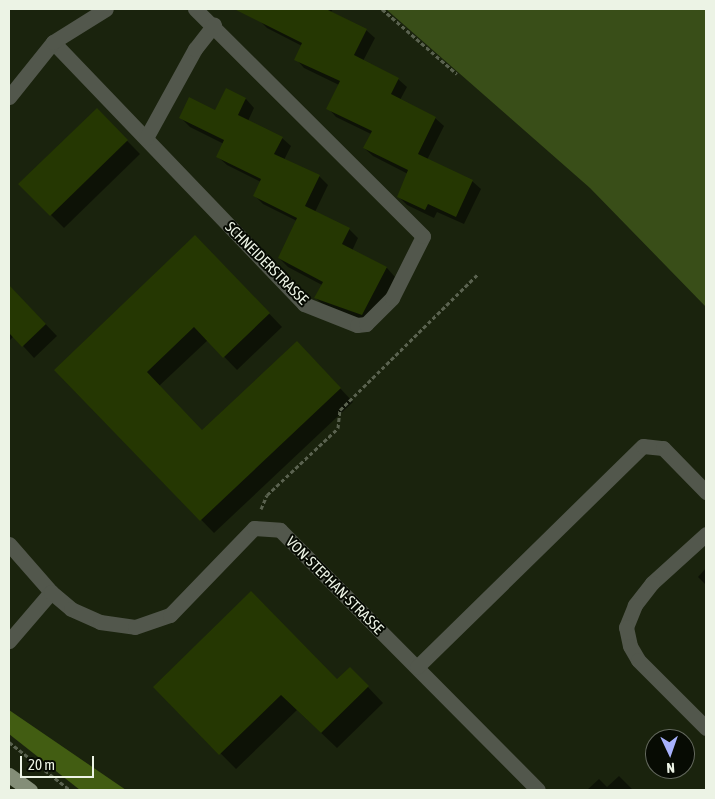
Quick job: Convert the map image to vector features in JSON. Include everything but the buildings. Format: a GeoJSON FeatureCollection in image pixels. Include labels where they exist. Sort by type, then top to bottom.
{"type":"FeatureCollection","features":[{"type":"Feature","properties":{"kind":"main road"},"geometry":{"type":"LineString","coordinates":[[9,775],[30,790]]}},
{"type":"Feature","properties":{"kind":"street","name":"SCHNEIDERSTRASSE"},"geometry":{"type":"LineString","coordinates":[[53,42],[304,304],[357,324],[366,324],[392,298],[423,236],[214,25],[195,9]]}},
{"type":"Feature","properties":{"kind":"street"},"geometry":{"type":"LineString","coordinates":[[9,97],[53,42],[97,11]]}},
{"type":"Feature","properties":{"kind":"street"},"geometry":{"type":"LineString","coordinates":[[146,138],[195,49],[214,25]]}},
{"type":"Feature","properties":{"kind":"street"},"geometry":{"type":"LineString","coordinates":[[417,667],[643,446],[663,448],[706,492]]}},
{"type":"Feature","properties":{"kind":"street"},"geometry":{"type":"LineString","coordinates":[[9,544],[51,592],[71,610],[100,622],[135,627],[170,615],[254,528]]}},
{"type":"Feature","properties":{"kind":"street","name":"VON-STEPHAN-STRASSE"},"geometry":{"type":"LineString","coordinates":[[254,528],[280,530],[538,790]]}},
{"type":"Feature","properties":{"kind":"street"},"geometry":{"type":"LineString","coordinates":[[706,534],[652,583],[635,605],[626,627],[630,646],[638,660],[706,728]]}},
{"type":"Feature","properties":{"kind":"street"},"geometry":{"type":"LineString","coordinates":[[9,641],[51,592]]}},
{"type":"Feature","properties":{"kind":"path"},"geometry":{"type":"LineString","coordinates":[[382,9],[457,74]]}},
{"type":"Feature","properties":{"kind":"path"},"geometry":{"type":"LineString","coordinates":[[254,528],[267,495],[338,428],[340,410],[479,273]]}},
{"type":"Feature","properties":{"kind":"path"},"geometry":{"type":"LineString","coordinates":[[9,742],[70,790]]}},
{"type":"Feature","properties":{"kind":"green space"},"geometry":{"type":"Polygon","coordinates":[[[386,9],[706,9],[706,307],[590,188],[386,9]]]}},
{"type":"Feature","properties":{"kind":"green space"},"geometry":{"type":"Polygon","coordinates":[[[9,710],[126,790],[80,790],[9,734],[9,710]]]}}]}
